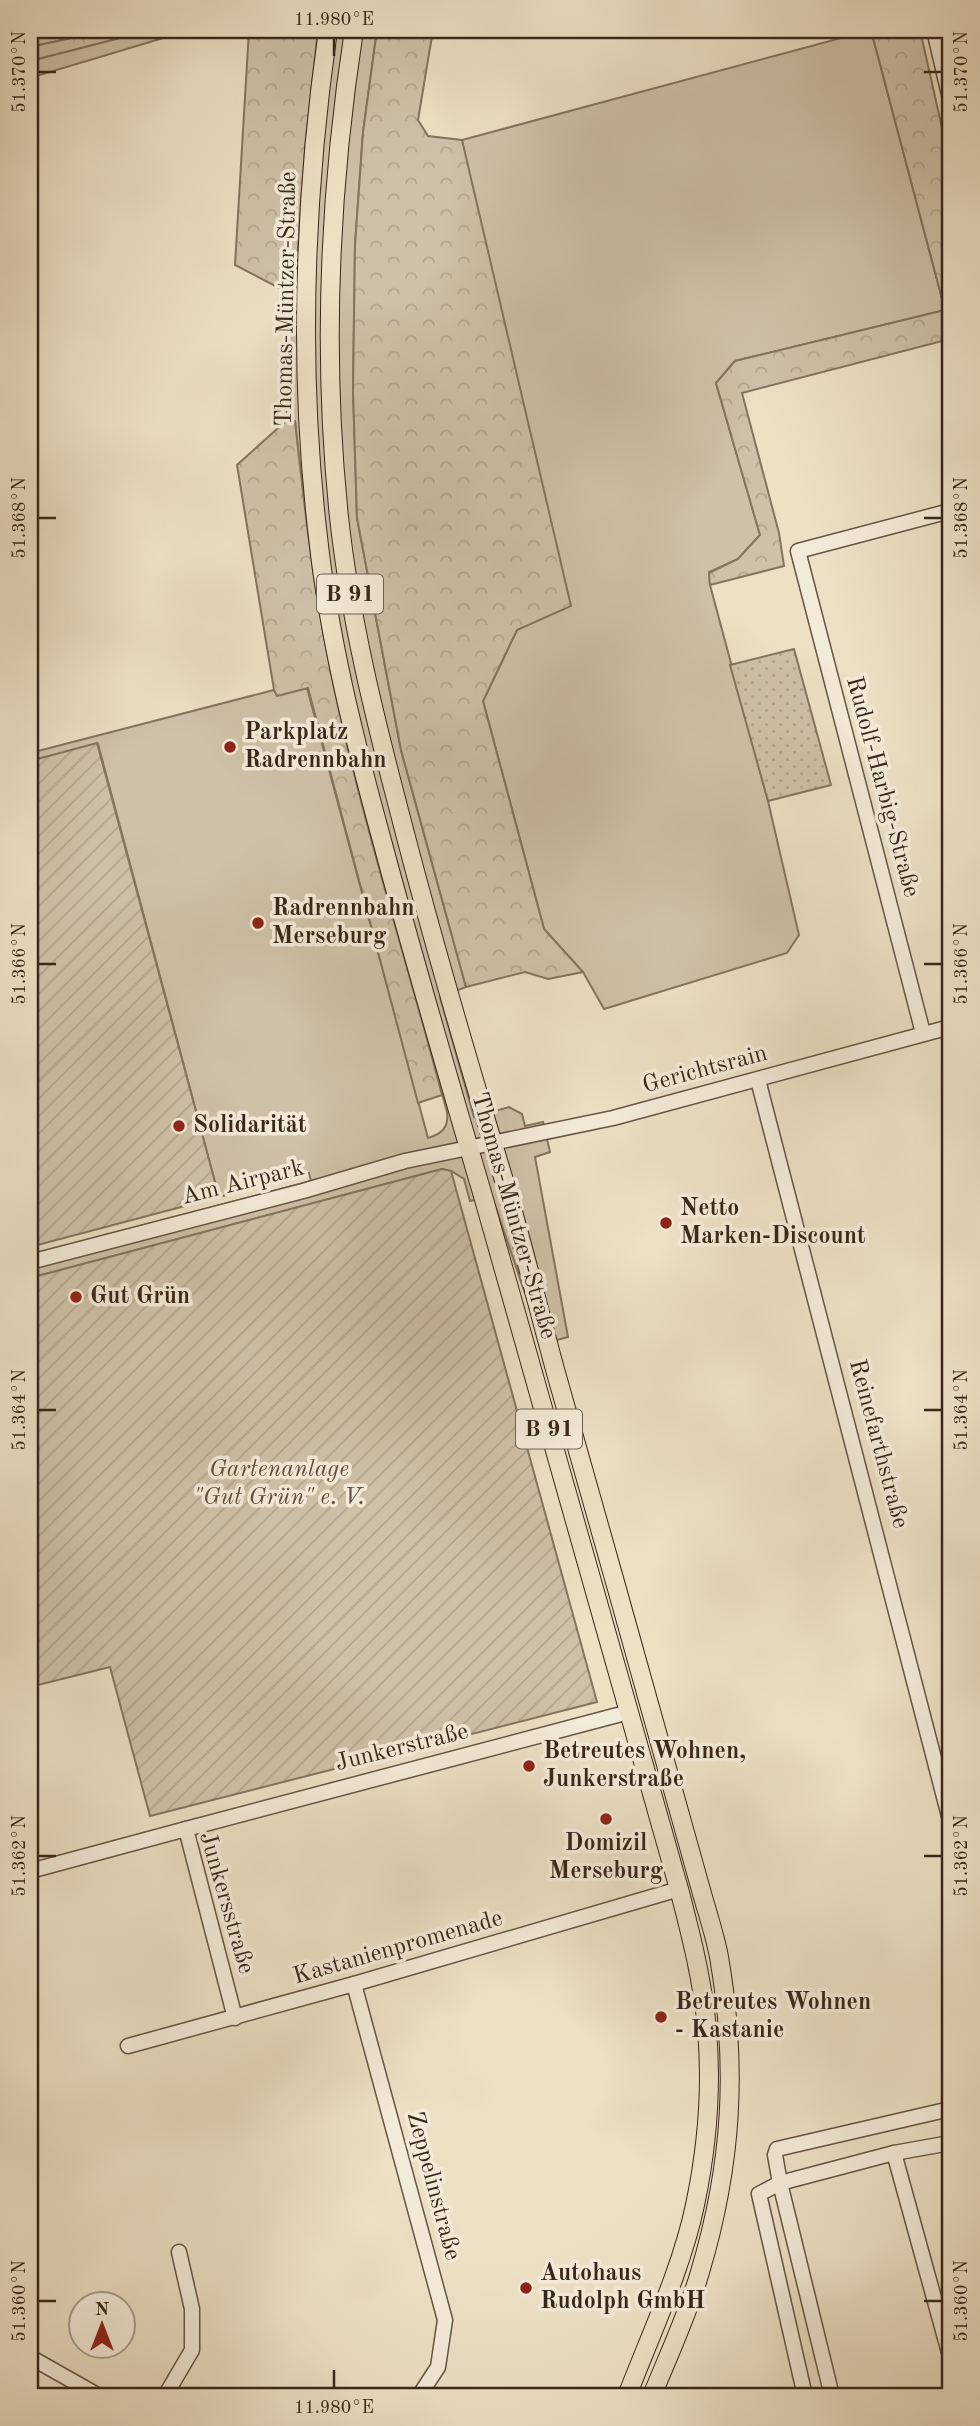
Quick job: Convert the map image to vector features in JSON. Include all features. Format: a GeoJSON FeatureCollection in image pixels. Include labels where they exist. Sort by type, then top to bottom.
{"type":"FeatureCollection","features":[{"type":"Feature","properties":{"kind":"main road","name":"Thomas-Müntzer-Straße"},"geometry":{"type":"LineString","coordinates":[[328,30],[312,177],[306,267],[306,368],[309,443],[318,538],[342,682],[398,904],[679,1889],[692,1941],[707,2027],[709,2067],[705,2141],[695,2207],[674,2275],[627,2396]]}},
{"type":"Feature","properties":{"kind":"main road","name":"Thomas-Müntzer-Straße"},"geometry":{"type":"LineString","coordinates":[[354,30],[336,162],[328,347],[340,522],[364,668],[382,748],[443,974],[701,1890],[718,1954],[728,2016],[732,2070],[729,2129],[716,2214],[699,2276],[652,2396]]}},
{"type":"Feature","properties":{"kind":"street"},"geometry":{"type":"LineString","coordinates":[[934,30],[950,99]]}},
{"type":"Feature","properties":{"kind":"street","name":"Rudolf-Harbig-Straße"},"geometry":{"type":"LineString","coordinates":[[923,1034],[798,551],[950,511]]}},
{"type":"Feature","properties":{"kind":"street","name":"Gerichtsrain"},"geometry":{"type":"LineString","coordinates":[[468,1147],[613,1118],[950,1027]]}},
{"type":"Feature","properties":{"kind":"street","name":"Reinefarthstraße"},"geometry":{"type":"LineString","coordinates":[[758,1080],[950,1820]]}},
{"type":"Feature","properties":{"kind":"street","name":"Am Airpark"},"geometry":{"type":"LineString","coordinates":[[30,1262],[303,1191],[405,1161],[468,1147]]}},
{"type":"Feature","properties":{"kind":"street","name":"Junkerstraße"},"geometry":{"type":"LineString","coordinates":[[186,1829],[629,1712]]}},
{"type":"Feature","properties":{"kind":"street","name":"Junkersstraße"},"geometry":{"type":"LineString","coordinates":[[30,1871],[186,1829],[234,2018]]}},
{"type":"Feature","properties":{"kind":"street","name":"Kastanienpromenade"},"geometry":{"type":"LineString","coordinates":[[128,2046],[354,1984],[679,1889]]}},
{"type":"Feature","properties":{"kind":"street","name":"Zeppelinstraße"},"geometry":{"type":"LineString","coordinates":[[354,1984],[445,2320],[438,2367],[419,2396]]}},
{"type":"Feature","properties":{"kind":"street"},"geometry":{"type":"LineString","coordinates":[[832,2396],[780,2183],[775,2155],[777,2149],[950,2109]]}},
{"type":"Feature","properties":{"kind":"street"},"geometry":{"type":"LineString","coordinates":[[805,2396],[759,2194],[780,2183],[894,2153],[950,2143]]}},
{"type":"Feature","properties":{"kind":"street"},"geometry":{"type":"LineString","coordinates":[[894,2153],[950,2356]]}},
{"type":"Feature","properties":{"kind":"street"},"geometry":{"type":"LineString","coordinates":[[165,2396],[192,2350],[192,2309],[179,2252]]}},
{"type":"Feature","properties":{"kind":"street"},"geometry":{"type":"LineString","coordinates":[[30,2357],[99,2396]]}},
{"type":"Feature","properties":{"kind":"green space"},"geometry":{"type":"Polygon","coordinates":[[[30,30],[108,30],[30,47],[30,30]]]}},
{"type":"Feature","properties":{"kind":"green space"},"geometry":{"type":"Polygon","coordinates":[[[108,30],[151,30],[30,61],[30,47],[108,30]]]}},
{"type":"Feature","properties":{"kind":"green space"},"geometry":{"type":"Polygon","coordinates":[[[151,30],[190,30],[30,78],[30,61],[151,30]]]}},
{"type":"Feature","properties":{"kind":"green space"},"geometry":{"type":"Polygon","coordinates":[[[249,30],[318,30],[305,147],[295,291],[283,290],[235,265],[249,30]]]}},
{"type":"Feature","properties":{"kind":"green space"},"geometry":{"type":"Polygon","coordinates":[[[318,30],[377,30],[363,132],[355,245],[353,390],[357,518],[401,750],[466,987],[440,997],[474,1117],[509,1107],[522,1114],[525,1126],[543,1122],[550,1152],[535,1157],[568,1337],[542,1344],[492,1196],[470,1201],[464,1179],[442,1169],[30,1278],[30,1255],[311,1181],[309,1173],[219,1197],[98,744],[30,761],[30,753],[274,690],[277,695],[307,688],[428,1138],[441,1132],[447,1122],[447,1112],[358,787],[331,671],[309,553],[295,421],[287,420],[283,290],[295,291],[305,147],[318,30]]]}},
{"type":"Feature","properties":{"kind":"green space"},"geometry":{"type":"Polygon","coordinates":[[[377,30],[433,30],[418,120],[428,136],[462,140],[571,606],[517,630],[483,701],[544,929],[583,972],[548,979],[525,972],[466,987],[401,750],[357,518],[353,390],[355,245],[363,132],[377,30]]]}},
{"type":"Feature","properties":{"kind":"green space"},"geometry":{"type":"Polygon","coordinates":[[[871,30],[945,310],[735,361],[716,383],[760,535],[738,559],[709,572],[710,585],[768,801],[799,935],[787,953],[604,1009],[583,972],[544,929],[483,701],[517,630],[462,140],[871,30]]]}},
{"type":"Feature","properties":{"kind":"green space"},"geometry":{"type":"Polygon","coordinates":[[[871,30],[920,30],[950,163],[950,339],[742,393],[779,533],[784,566],[710,585],[709,573],[738,559],[760,535],[716,383],[735,361],[945,310],[871,30]]]}},
{"type":"Feature","properties":{"kind":"green space"},"geometry":{"type":"Polygon","coordinates":[[[287,420],[295,421],[314,575],[342,722],[368,829],[442,1095],[418,1103],[308,688],[277,696],[274,690],[237,465],[287,420]]]}},
{"type":"Feature","properties":{"kind":"green space"},"geometry":{"type":"Polygon","coordinates":[[[794,649],[831,785],[768,801],[730,665],[794,649]]]}},
{"type":"Feature","properties":{"kind":"green space"},"geometry":{"type":"Polygon","coordinates":[[[97,743],[219,1197],[30,1247],[30,761],[97,743]]]}},
{"type":"Feature","properties":{"kind":"green space","name":"Gartenanlage \"Gut Grün\" e. V."},"geometry":{"type":"Polygon","coordinates":[[[442,1169],[451,1171],[597,1702],[150,1816],[110,1667],[30,1687],[30,1278],[442,1169]]]}},
{"type":"Feature","properties":{"kind":"place","name":"Parkplatz Radrennbahn"},"geometry":{"type":"Point","coordinates":[230,747]}},
{"type":"Feature","properties":{"kind":"place","name":"Radrennbahn Merseburg"},"geometry":{"type":"Point","coordinates":[258,923]}},
{"type":"Feature","properties":{"kind":"place","name":"Solidarität"},"geometry":{"type":"Point","coordinates":[179,1126]}},
{"type":"Feature","properties":{"kind":"place","name":"Netto Marken-Discount"},"geometry":{"type":"Point","coordinates":[666,1223]}},
{"type":"Feature","properties":{"kind":"place","name":"Gut Grün"},"geometry":{"type":"Point","coordinates":[76,1297]}},
{"type":"Feature","properties":{"kind":"place","name":"Betreutes Wohnen, Junkerstraße"},"geometry":{"type":"Point","coordinates":[529,1766]}},
{"type":"Feature","properties":{"kind":"place","name":"Domizil Merseburg"},"geometry":{"type":"Point","coordinates":[606,1819]}},
{"type":"Feature","properties":{"kind":"place","name":"Betreutes Wohnen - Kastanie"},"geometry":{"type":"Point","coordinates":[661,2017]}},
{"type":"Feature","properties":{"kind":"place","name":"Autohaus Rudolph GmbH"},"geometry":{"type":"Point","coordinates":[526,2288]}}]}
